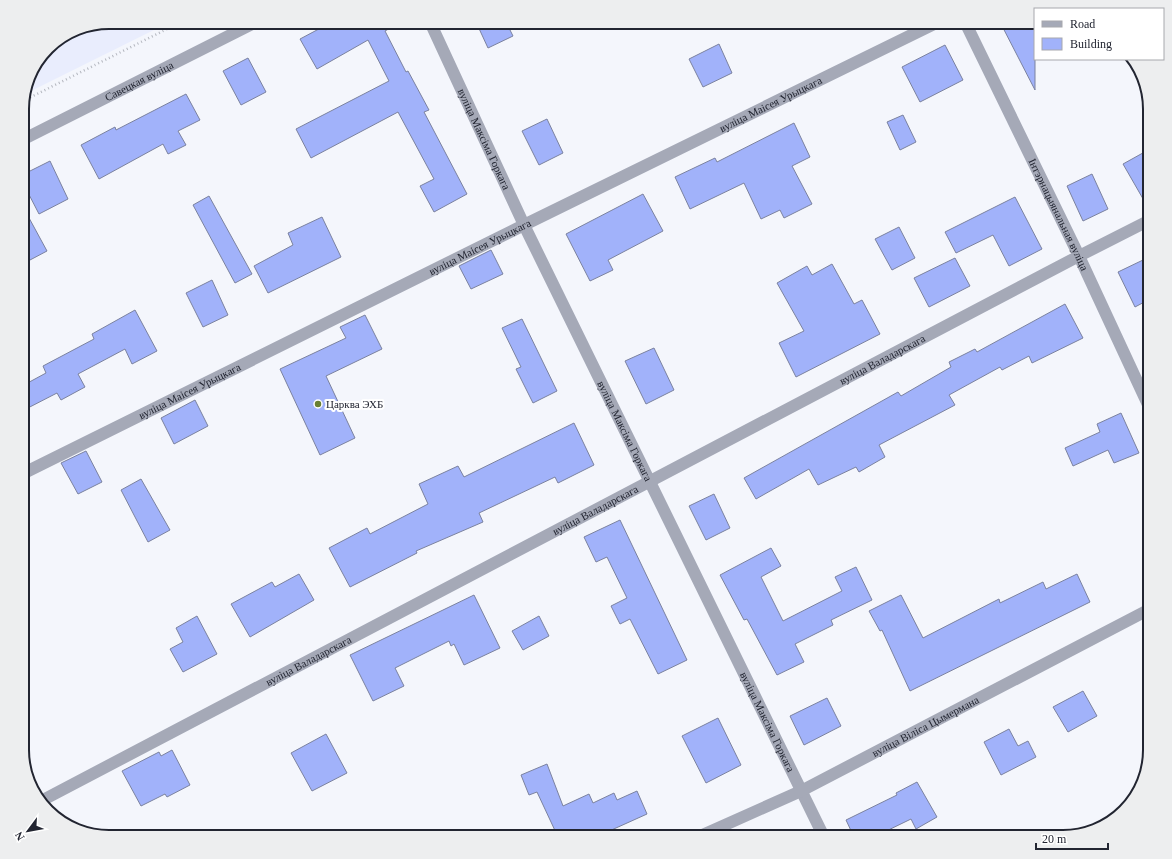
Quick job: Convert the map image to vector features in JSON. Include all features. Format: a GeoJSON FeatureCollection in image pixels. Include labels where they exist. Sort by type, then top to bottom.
{"type":"FeatureCollection","features":[{"type":"Feature","properties":{"kind":"street","name":"Савецкая вуліца"},"geometry":{"type":"LineString","coordinates":[[29,136],[242,29]]}},
{"type":"Feature","properties":{"kind":"street","name":"вуліца Максіма Горкага"},"geometry":{"type":"LineString","coordinates":[[433,29],[524,225],[649,483],[820,830]]}},
{"type":"Feature","properties":{"kind":"street","name":"вуліца Маісея Урыцкага"},"geometry":{"type":"LineString","coordinates":[[29,471],[924,29]]}},
{"type":"Feature","properties":{"kind":"street","name":"Інтэрнацыянальная вуліца"},"geometry":{"type":"LineString","coordinates":[[968,29],[1079,256],[1143,394]]}},
{"type":"Feature","properties":{"kind":"street","name":"вуліца Валадарскага"},"geometry":{"type":"LineString","coordinates":[[46,799],[1143,224]]}},
{"type":"Feature","properties":{"kind":"street","name":"вуліца Віліса Цымермана"},"geometry":{"type":"LineString","coordinates":[[714,830],[801,791],[1143,613]]}},
{"type":"Feature","properties":{"kind":"path"},"geometry":{"type":"LineString","coordinates":[[30,97],[167,29]]}},
{"type":"Feature","properties":{"kind":"shaded area"},"geometry":{"type":"Polygon","coordinates":[[[109,29],[156,29],[31,91],[37,74],[49,56],[60,46],[78,35],[109,29]]]}},
{"type":"Feature","properties":{"kind":"building"},"geometry":{"type":"Polygon","coordinates":[[[319,29],[389,29],[385,31],[406,72],[408,71],[429,110],[424,112],[467,194],[434,212],[420,186],[434,179],[398,112],[311,158],[296,129],[389,81],[368,40],[317,69],[300,39],[319,29]]]}},
{"type":"Feature","properties":{"kind":"building"},"geometry":{"type":"Polygon","coordinates":[[[479,29],[510,29],[513,36],[488,48],[479,29]]]}},
{"type":"Feature","properties":{"kind":"building"},"geometry":{"type":"Polygon","coordinates":[[[1004,29],[1034,29],[1035,90],[1004,29]]]}},
{"type":"Feature","properties":{"kind":"building"},"geometry":{"type":"Polygon","coordinates":[[[719,44],[732,73],[703,87],[689,59],[719,44]]]}},
{"type":"Feature","properties":{"kind":"building"},"geometry":{"type":"Polygon","coordinates":[[[945,45],[963,80],[920,102],[902,67],[945,45]]]}},
{"type":"Feature","properties":{"kind":"building"},"geometry":{"type":"Polygon","coordinates":[[[248,58],[266,92],[241,105],[223,71],[248,58]]]}},
{"type":"Feature","properties":{"kind":"building"},"geometry":{"type":"Polygon","coordinates":[[[186,94],[200,120],[178,131],[186,145],[168,154],[163,144],[99,179],[81,145],[115,127],[116,130],[186,94]]]}},
{"type":"Feature","properties":{"kind":"building"},"geometry":{"type":"Polygon","coordinates":[[[903,115],[916,142],[900,150],[887,122],[903,115]]]}},
{"type":"Feature","properties":{"kind":"building"},"geometry":{"type":"Polygon","coordinates":[[[547,119],[563,153],[539,165],[522,131],[547,119]]]}},
{"type":"Feature","properties":{"kind":"building"},"geometry":{"type":"Polygon","coordinates":[[[794,123],[810,157],[792,166],[812,204],[784,218],[780,210],[761,219],[744,183],[690,209],[675,177],[715,158],[717,162],[794,123]]]}},
{"type":"Feature","properties":{"kind":"building"},"geometry":{"type":"Polygon","coordinates":[[[1143,153],[1143,199],[1123,164],[1143,153]]]}},
{"type":"Feature","properties":{"kind":"building"},"geometry":{"type":"Polygon","coordinates":[[[50,161],[68,199],[39,214],[29,195],[29,172],[50,161]]]}},
{"type":"Feature","properties":{"kind":"building"},"geometry":{"type":"Polygon","coordinates":[[[1092,174],[1108,209],[1083,221],[1067,186],[1092,174]]]}},
{"type":"Feature","properties":{"kind":"building"},"geometry":{"type":"Polygon","coordinates":[[[643,194],[663,231],[608,260],[613,270],[590,281],[566,234],[643,194]]]}},
{"type":"Feature","properties":{"kind":"building"},"geometry":{"type":"Polygon","coordinates":[[[209,196],[252,274],[235,283],[193,205],[209,196]]]}},
{"type":"Feature","properties":{"kind":"building"},"geometry":{"type":"Polygon","coordinates":[[[1015,197],[1042,249],[1009,266],[993,235],[956,253],[945,232],[1015,197]]]}},
{"type":"Feature","properties":{"kind":"building"},"geometry":{"type":"Polygon","coordinates":[[[322,217],[341,257],[268,293],[254,266],[293,245],[288,233],[322,217]]]}},
{"type":"Feature","properties":{"kind":"building"},"geometry":{"type":"Polygon","coordinates":[[[29,218],[47,251],[30,260],[29,258],[29,218]]]}},
{"type":"Feature","properties":{"kind":"building"},"geometry":{"type":"Polygon","coordinates":[[[899,227],[915,258],[892,270],[875,239],[899,227]]]}},
{"type":"Feature","properties":{"kind":"building"},"geometry":{"type":"Polygon","coordinates":[[[491,250],[503,274],[471,289],[459,266],[491,250]]]}},
{"type":"Feature","properties":{"kind":"building"},"geometry":{"type":"Polygon","coordinates":[[[955,258],[970,286],[929,307],[914,278],[955,258]]]}},
{"type":"Feature","properties":{"kind":"building"},"geometry":{"type":"Polygon","coordinates":[[[1143,260],[1143,303],[1135,307],[1118,272],[1143,260]]]}},
{"type":"Feature","properties":{"kind":"building"},"geometry":{"type":"Polygon","coordinates":[[[832,264],[854,304],[862,300],[880,334],[796,377],[779,343],[804,331],[777,283],[807,266],[812,275],[832,264]]]}},
{"type":"Feature","properties":{"kind":"building"},"geometry":{"type":"Polygon","coordinates":[[[212,280],[228,315],[203,327],[186,293],[212,280]]]}},
{"type":"Feature","properties":{"kind":"building"},"geometry":{"type":"Polygon","coordinates":[[[1065,304],[1083,338],[1032,363],[1029,356],[1002,370],[1000,367],[949,395],[955,405],[879,445],[885,457],[859,472],[856,467],[818,485],[809,469],[756,499],[744,478],[898,392],[901,396],[951,367],[949,362],[975,349],[977,352],[1065,304]]]}},
{"type":"Feature","properties":{"kind":"building"},"geometry":{"type":"Polygon","coordinates":[[[135,310],[157,351],[132,364],[125,349],[78,374],[85,387],[61,400],[57,393],[29,407],[29,382],[46,373],[43,366],[94,339],[92,334],[135,310]]]}},
{"type":"Feature","properties":{"kind":"building","name":"Царква ЭХБ"},"geometry":{"type":"Polygon","coordinates":[[[365,315],[382,349],[326,376],[355,438],[320,455],[280,369],[346,338],[340,327],[365,315]]]}},
{"type":"Feature","properties":{"kind":"building"},"geometry":{"type":"Polygon","coordinates":[[[522,319],[557,391],[533,403],[516,369],[521,367],[502,328],[522,319]]]}},
{"type":"Feature","properties":{"kind":"building"},"geometry":{"type":"Polygon","coordinates":[[[654,348],[674,390],[646,404],[625,361],[654,348]]]}},
{"type":"Feature","properties":{"kind":"building"},"geometry":{"type":"Polygon","coordinates":[[[195,400],[208,426],[174,444],[161,418],[195,400]]]}},
{"type":"Feature","properties":{"kind":"building"},"geometry":{"type":"Polygon","coordinates":[[[1121,413],[1139,453],[1114,463],[1108,450],[1073,466],[1065,448],[1100,432],[1097,424],[1121,413]]]}},
{"type":"Feature","properties":{"kind":"building"},"geometry":{"type":"Polygon","coordinates":[[[574,423],[594,465],[558,483],[555,477],[479,513],[483,522],[416,551],[417,553],[350,587],[329,548],[367,528],[370,534],[428,504],[419,484],[458,466],[464,477],[574,423]]]}},
{"type":"Feature","properties":{"kind":"building"},"geometry":{"type":"Polygon","coordinates":[[[86,451],[102,482],[78,494],[61,463],[86,451]]]}},
{"type":"Feature","properties":{"kind":"building"},"geometry":{"type":"Polygon","coordinates":[[[141,479],[170,530],[148,542],[121,490],[141,479]]]}},
{"type":"Feature","properties":{"kind":"building"},"geometry":{"type":"Polygon","coordinates":[[[714,494],[730,528],[706,540],[689,506],[714,494]]]}},
{"type":"Feature","properties":{"kind":"building"},"geometry":{"type":"Polygon","coordinates":[[[620,520],[687,660],[658,674],[630,619],[620,624],[611,606],[627,598],[607,557],[596,562],[584,537],[620,520]]]}},
{"type":"Feature","properties":{"kind":"building"},"geometry":{"type":"Polygon","coordinates":[[[771,548],[781,566],[761,577],[783,621],[842,591],[835,577],[856,567],[872,600],[831,620],[833,625],[795,644],[804,662],[777,675],[747,619],[744,620],[720,575],[771,548]]]}},
{"type":"Feature","properties":{"kind":"building"},"geometry":{"type":"Polygon","coordinates":[[[299,574],[314,600],[250,637],[231,604],[272,582],[275,587],[299,574]]]}},
{"type":"Feature","properties":{"kind":"building"},"geometry":{"type":"Polygon","coordinates":[[[1077,574],[1090,602],[910,691],[882,630],[880,631],[869,611],[901,595],[923,638],[999,599],[1000,603],[1043,582],[1046,589],[1077,574]]]}},
{"type":"Feature","properties":{"kind":"building"},"geometry":{"type":"Polygon","coordinates":[[[474,595],[500,648],[464,665],[454,644],[451,646],[449,641],[395,668],[404,686],[373,701],[350,655],[474,595]]]}},
{"type":"Feature","properties":{"kind":"building"},"geometry":{"type":"Polygon","coordinates":[[[197,616],[217,654],[183,672],[170,649],[183,642],[176,628],[197,616]]]}},
{"type":"Feature","properties":{"kind":"building"},"geometry":{"type":"Polygon","coordinates":[[[539,616],[549,636],[523,650],[512,631],[539,616]]]}},
{"type":"Feature","properties":{"kind":"building"},"geometry":{"type":"Polygon","coordinates":[[[1083,691],[1097,716],[1068,732],[1053,707],[1083,691]]]}},
{"type":"Feature","properties":{"kind":"building"},"geometry":{"type":"Polygon","coordinates":[[[827,698],[841,726],[804,745],[790,716],[827,698]]]}},
{"type":"Feature","properties":{"kind":"building"},"geometry":{"type":"Polygon","coordinates":[[[718,718],[741,765],[706,783],[682,736],[718,718]]]}},
{"type":"Feature","properties":{"kind":"building"},"geometry":{"type":"Polygon","coordinates":[[[1009,729],[1018,746],[1028,741],[1036,757],[1001,775],[984,742],[1009,729]]]}},
{"type":"Feature","properties":{"kind":"building"},"geometry":{"type":"Polygon","coordinates":[[[326,734],[347,773],[312,791],[291,753],[326,734]]]}},
{"type":"Feature","properties":{"kind":"building"},"geometry":{"type":"Polygon","coordinates":[[[172,750],[190,785],[167,797],[165,794],[141,806],[122,771],[159,752],[161,756],[172,750]]]}},
{"type":"Feature","properties":{"kind":"building"},"geometry":{"type":"Polygon","coordinates":[[[547,764],[563,806],[589,794],[593,803],[614,793],[617,800],[637,791],[647,814],[612,830],[555,830],[537,792],[529,795],[521,775],[547,764]]]}},
{"type":"Feature","properties":{"kind":"building"},"geometry":{"type":"Polygon","coordinates":[[[917,782],[937,817],[916,829],[911,819],[888,830],[851,830],[846,820],[897,795],[896,793],[917,782]]]}},
{"type":"Feature","properties":{"kind":"place","name":"Царква ЭХБ"},"geometry":{"type":"Point","coordinates":[318,404]}}]}
